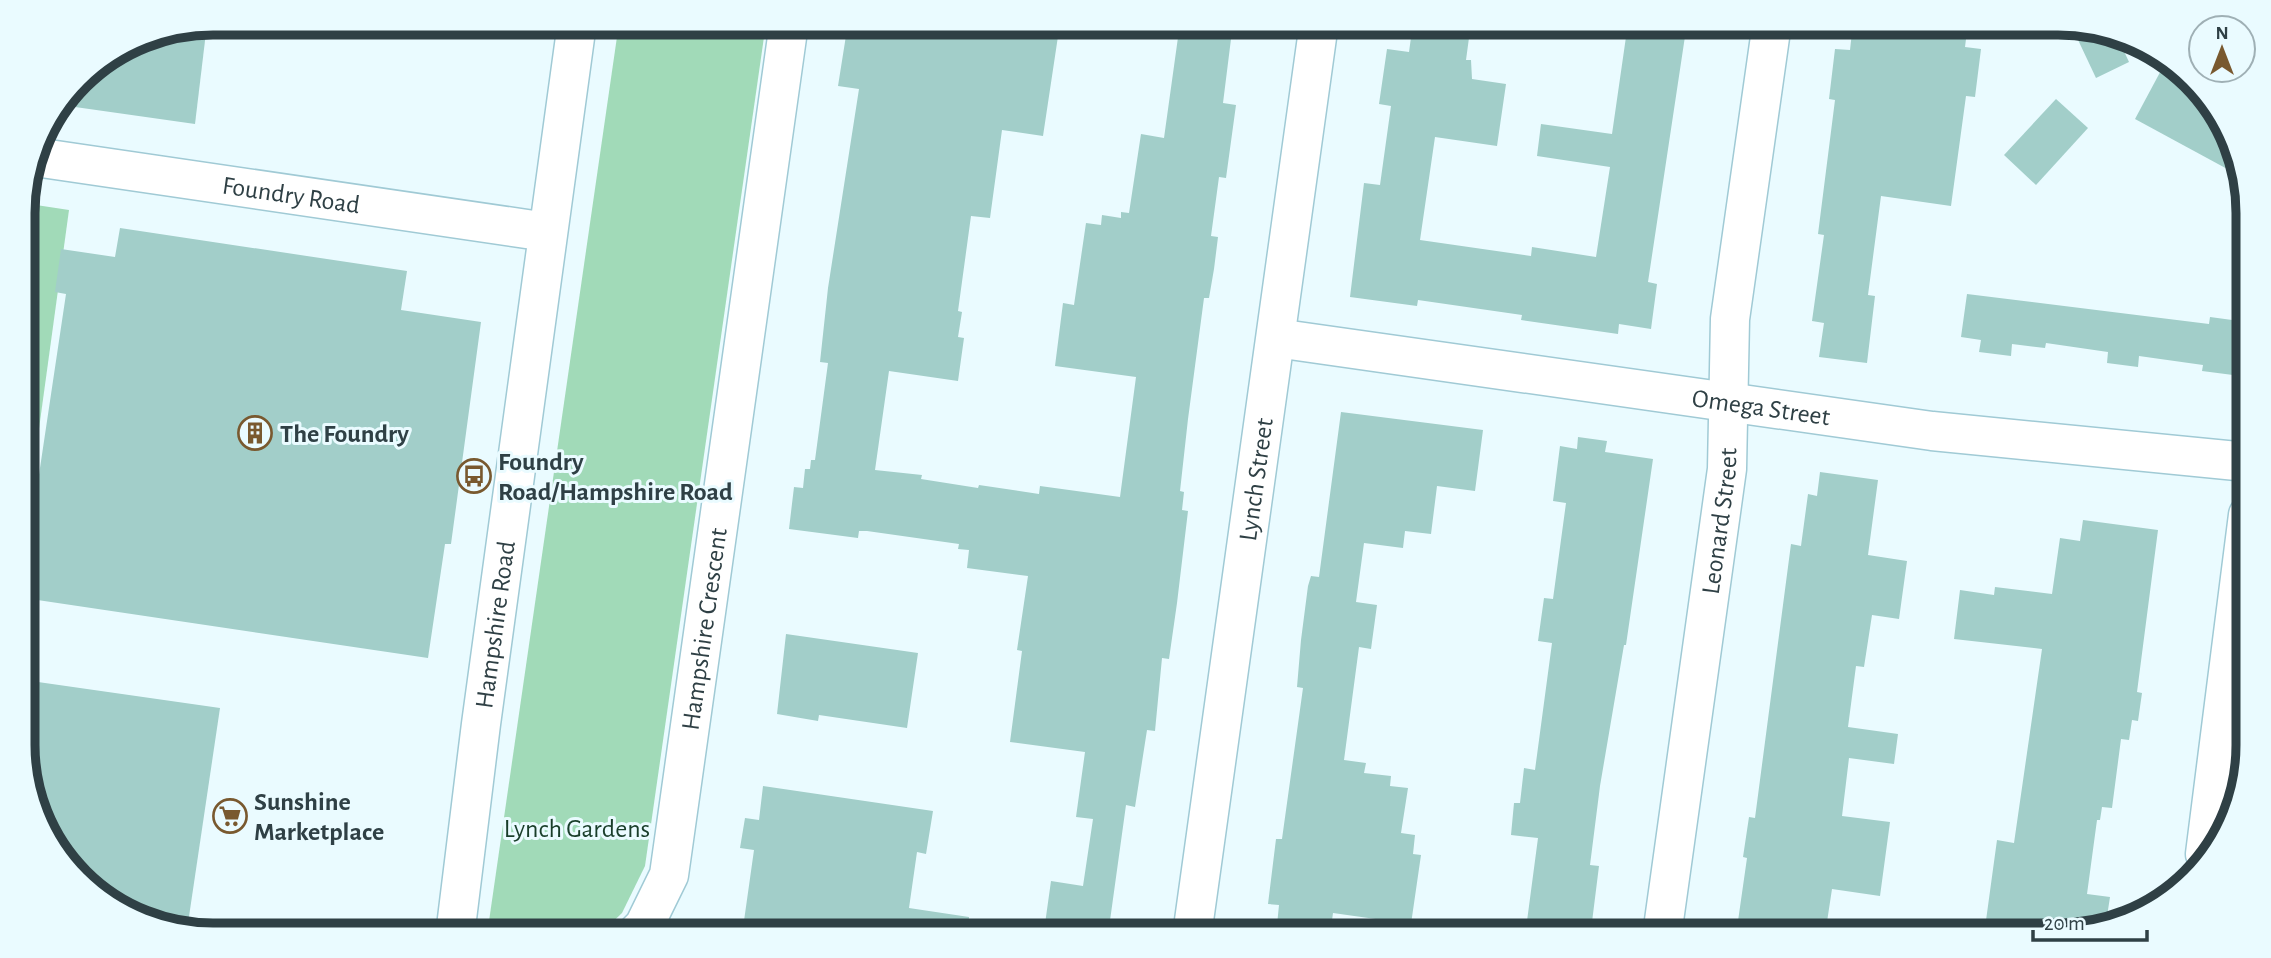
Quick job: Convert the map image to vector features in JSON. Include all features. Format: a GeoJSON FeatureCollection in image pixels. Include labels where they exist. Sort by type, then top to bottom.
{"type":"FeatureCollection","features":[{"type":"Feature","properties":{"kind":"street","name":"Hampshire Road"},"geometry":{"type":"LineString","coordinates":[[457,923],[575,35]]}},
{"type":"Feature","properties":{"kind":"street","name":"Hampshire Crescent"},"geometry":{"type":"LineString","coordinates":[[645,923],[669,875],[787,35]]}},
{"type":"Feature","properties":{"kind":"street","name":"Lynch Street"},"geometry":{"type":"LineString","coordinates":[[1194,923],[1317,35]]}},
{"type":"Feature","properties":{"kind":"street","name":"Leonard Street"},"geometry":{"type":"LineString","coordinates":[[1664,923],[1727,469],[1730,319],[1770,35]]}},
{"type":"Feature","properties":{"kind":"street","name":"Foundry Road"},"geometry":{"type":"LineString","coordinates":[[44,158],[547,232]]}},
{"type":"Feature","properties":{"kind":"street","name":"Omega Street"},"geometry":{"type":"LineString","coordinates":[[1276,338],[1932,431],[2236,461]]}},
{"type":"Feature","properties":{"kind":"street"},"geometry":{"type":"LineString","coordinates":[[2206,843],[2236,610]]}},
{"type":"Feature","properties":{"kind":"green space","name":"Lynch Gardens"},"geometry":{"type":"Polygon","coordinates":[[[617,35],[764,35],[645,866],[622,913],[612,923],[489,923],[617,35]]]}},
{"type":"Feature","properties":{"kind":"green space"},"geometry":{"type":"Polygon","coordinates":[[[35,205],[69,210],[35,458],[35,205]]]}},
{"type":"Feature","properties":{"kind":"building"},"geometry":{"type":"Polygon","coordinates":[[[846,35],[1058,35],[1043,136],[1002,130],[990,218],[971,216],[958,311],[962,312],[958,337],[964,338],[958,381],[889,371],[875,470],[922,475],[921,479],[978,488],[979,485],[1039,494],[1040,486],[1120,497],[1136,377],[1055,366],[1063,303],[1074,305],[1086,223],[1101,225],[1102,215],[1121,218],[1121,212],[1129,213],[1141,134],[1164,138],[1178,35],[1232,35],[1223,103],[1236,105],[1226,178],[1219,177],[1211,236],[1218,237],[1214,269],[1209,298],[1204,298],[1188,419],[1180,491],[1184,492],[1182,510],[1188,511],[1177,603],[1169,659],[1162,658],[1155,731],[1147,730],[1135,807],[1126,805],[1110,923],[1045,923],[1051,881],[1083,886],[1093,819],[1076,817],[1085,752],[1010,742],[1022,651],[1017,650],[1028,576],[967,568],[969,550],[958,549],[959,544],[867,531],[859,531],[858,538],[789,529],[794,487],[803,488],[805,469],[810,469],[811,460],[815,460],[828,363],[820,362],[828,288],[859,89],[838,86],[846,35]]]}},
{"type":"Feature","properties":{"kind":"building"},"geometry":{"type":"Polygon","coordinates":[[[1411,35],[1469,35],[1466,60],[1471,60],[1472,79],[1506,84],[1497,146],[1435,137],[1420,240],[1531,256],[1532,247],[1596,257],[1610,167],[1537,156],[1541,124],[1612,134],[1626,35],[1685,35],[1648,282],[1657,284],[1651,329],[1619,324],[1618,334],[1521,320],[1522,315],[1418,300],[1417,306],[1350,297],[1364,183],[1380,185],[1391,106],[1379,104],[1387,49],[1409,52],[1411,35]]]}},
{"type":"Feature","properties":{"kind":"building"},"geometry":{"type":"Polygon","coordinates":[[[1852,35],[1902,38],[1902,35],[1966,35],[1965,47],[1981,49],[1975,97],[1966,96],[1951,206],[1881,196],[1868,295],[1875,296],[1867,363],[1819,357],[1824,323],[1812,321],[1824,235],[1818,234],[1835,100],[1829,99],[1835,49],[1850,50],[1852,35]]]}},
{"type":"Feature","properties":{"kind":"building"},"geometry":{"type":"Polygon","coordinates":[[[206,36],[195,124],[70,106],[96,79],[124,59],[167,41],[206,36]]]}},
{"type":"Feature","properties":{"kind":"building"},"geometry":{"type":"Polygon","coordinates":[[[2076,37],[2093,38],[2122,48],[2129,62],[2096,78],[2076,37]]]}},
{"type":"Feature","properties":{"kind":"building"},"geometry":{"type":"Polygon","coordinates":[[[2162,69],[2199,104],[2222,145],[2231,171],[2135,119],[2162,69]]]}},
{"type":"Feature","properties":{"kind":"building"},"geometry":{"type":"Polygon","coordinates":[[[2056,99],[2088,128],[2036,185],[2004,155],[2056,99]]]}},
{"type":"Feature","properties":{"kind":"building","name":"The Foundry"},"geometry":{"type":"Polygon","coordinates":[[[120,228],[407,271],[401,310],[481,322],[451,544],[445,544],[428,658],[35,600],[35,501],[66,294],[55,292],[61,249],[115,257],[120,228]]]}},
{"type":"Feature","properties":{"kind":"building"},"geometry":{"type":"Polygon","coordinates":[[[1967,294],[2209,324],[2210,317],[2236,321],[2236,363],[2233,375],[2202,371],[2203,365],[2139,356],[2138,367],[2107,363],[2108,352],[2046,343],[2045,348],[2012,344],[2011,356],[1979,352],[1981,340],[1961,337],[1967,294]]]}},
{"type":"Feature","properties":{"kind":"building"},"geometry":{"type":"Polygon","coordinates":[[[1341,412],[1483,430],[1475,491],[1437,486],[1431,534],[1405,531],[1403,548],[1364,543],[1356,602],[1377,605],[1371,649],[1359,647],[1344,760],[1366,763],[1364,773],[1391,776],[1390,786],[1408,788],[1401,833],[1415,835],[1413,854],[1421,855],[1411,923],[1333,913],[1332,923],[1277,923],[1279,905],[1268,904],[1276,839],[1282,839],[1303,688],[1297,687],[1308,586],[1311,576],[1319,577],[1341,412]]]}},
{"type":"Feature","properties":{"kind":"building"},"geometry":{"type":"Polygon","coordinates":[[[1578,437],[1607,441],[1605,452],[1653,459],[1626,645],[1600,786],[1590,865],[1599,866],[1592,923],[1541,923],[1527,921],[1538,838],[1511,835],[1514,803],[1520,803],[1524,768],[1535,770],[1552,643],[1538,641],[1544,598],[1553,599],[1566,503],[1553,501],[1560,446],[1577,449],[1578,437]]]}},
{"type":"Feature","properties":{"kind":"building"},"geometry":{"type":"Polygon","coordinates":[[[1820,472],[1878,480],[1868,555],[1907,561],[1899,619],[1872,615],[1864,667],[1856,666],[1848,727],[1898,734],[1894,764],[1849,758],[1842,816],[1890,822],[1880,896],[1832,889],[1827,923],[1738,923],[1747,858],[1743,857],[1749,817],[1755,818],[1791,544],[1801,546],[1808,494],[1817,496],[1820,472]]]}},
{"type":"Feature","properties":{"kind":"building"},"geometry":{"type":"Polygon","coordinates":[[[2083,520],[2158,530],[2137,692],[2142,693],[2138,721],[2132,720],[2129,740],[2121,739],[2112,808],[2102,807],[2100,820],[2097,820],[2087,894],[2110,897],[2107,916],[2070,923],[1986,923],[1997,840],[2014,843],[2042,649],[1954,639],[1960,590],[1994,595],[1995,587],[2052,594],[2060,538],[2080,541],[2083,520]]]}},
{"type":"Feature","properties":{"kind":"building"},"geometry":{"type":"Polygon","coordinates":[[[786,634],[918,653],[907,728],[819,715],[818,721],[777,714],[786,634]]]}},
{"type":"Feature","properties":{"kind":"building","name":"Sunshine Marketplace"},"geometry":{"type":"Polygon","coordinates":[[[35,682],[220,708],[188,921],[178,920],[145,909],[104,886],[72,854],[59,834],[41,791],[37,769],[35,682]]]}},
{"type":"Feature","properties":{"kind":"building"},"geometry":{"type":"Polygon","coordinates":[[[763,786],[933,811],[926,854],[917,852],[909,908],[969,917],[969,923],[744,923],[754,850],[740,848],[745,818],[759,820],[763,786]]]}},
{"type":"Feature","properties":{"kind":"place","name":"The Foundry"},"geometry":{"type":"Point","coordinates":[255,433]}},
{"type":"Feature","properties":{"kind":"place","name":"Foundry Road/Hampshire Road"},"geometry":{"type":"Point","coordinates":[474,476]}},
{"type":"Feature","properties":{"kind":"place","name":"Sunshine Marketplace"},"geometry":{"type":"Point","coordinates":[230,816]}}]}
